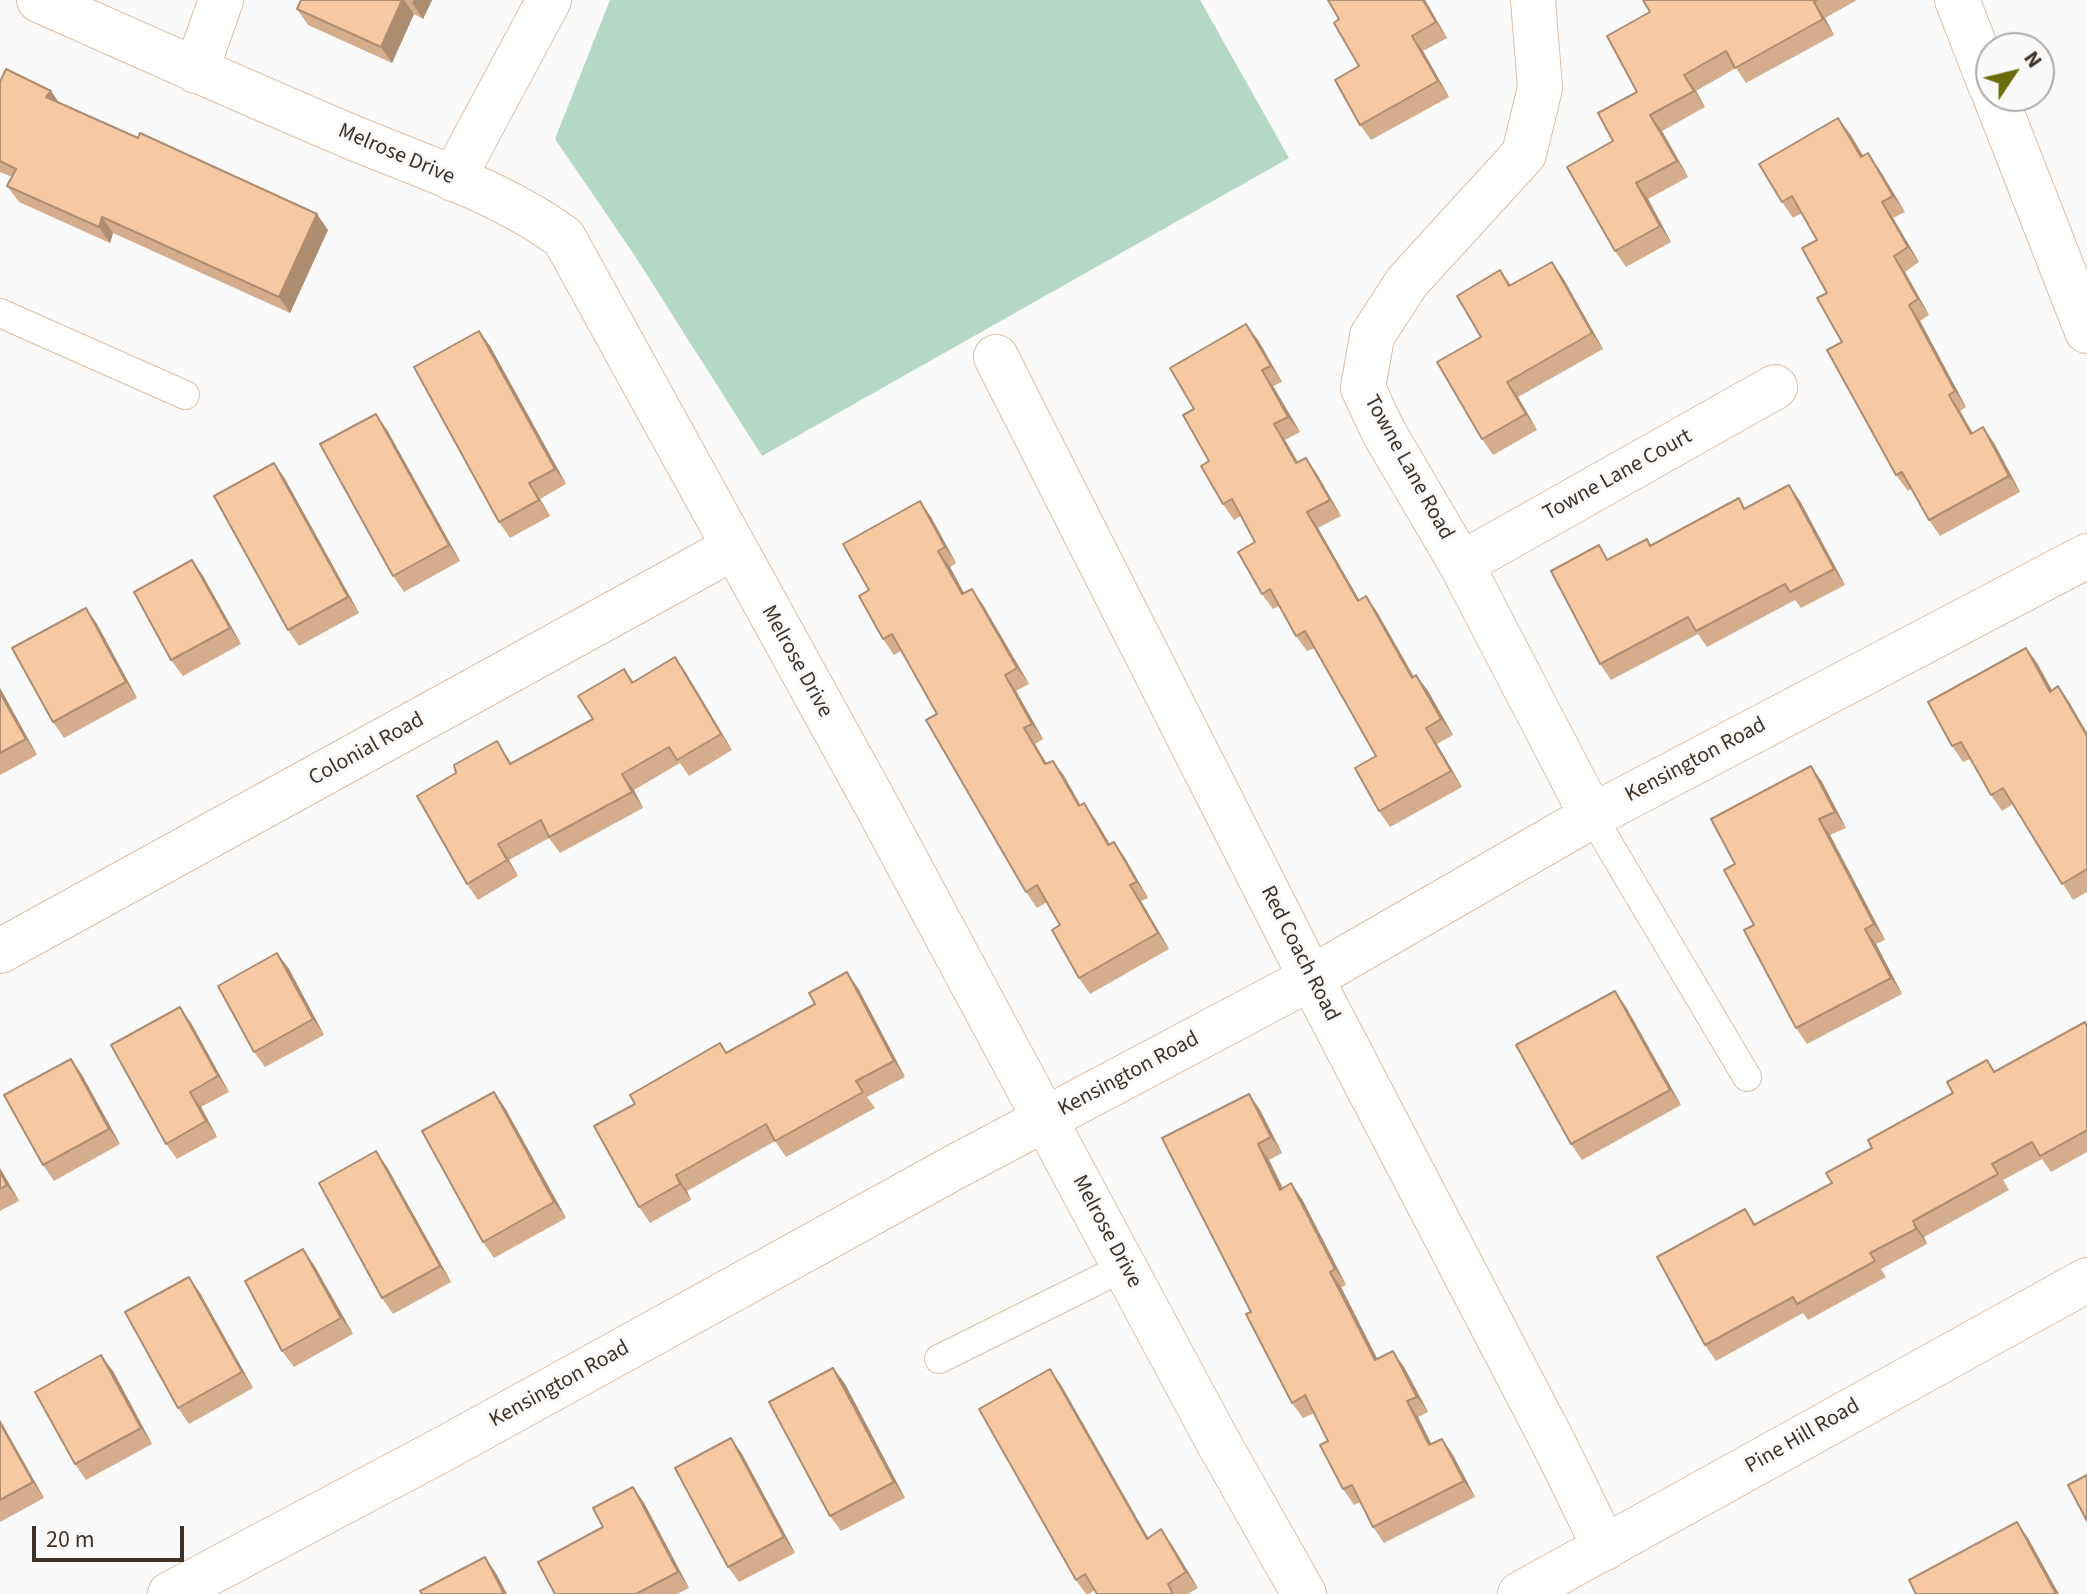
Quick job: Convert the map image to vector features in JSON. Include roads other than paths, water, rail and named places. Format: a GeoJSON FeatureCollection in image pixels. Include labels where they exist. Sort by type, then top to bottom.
{"type":"FeatureCollection","features":[{"type":"Feature","properties":{"kind":"street","name":"Melrose Drive"},"geometry":{"type":"LineString","coordinates":[[39,0],[196,71],[453,179],[541,221],[564,238],[878,808],[1124,1267],[1304,1594]]}},
{"type":"Feature","properties":{"kind":"street"},"geometry":{"type":"LineString","coordinates":[[196,71],[221,0]]}},
{"type":"Feature","properties":{"kind":"street"},"geometry":{"type":"LineString","coordinates":[[453,179],[549,0]]}},
{"type":"Feature","properties":{"kind":"street","name":"Towne Lane Road"},"geometry":{"type":"LineString","coordinates":[[1533,0],[1540,88],[1524,154],[1407,282],[1372,336],[1363,388],[1383,431],[1461,564],[1592,816]]}},
{"type":"Feature","properties":{"kind":"street"},"geometry":{"type":"LineString","coordinates":[[1957,0],[1975,46]]}},
{"type":"Feature","properties":{"kind":"street"},"geometry":{"type":"LineString","coordinates":[[2001,112],[2087,331]]}},
{"type":"Feature","properties":{"kind":"street","name":"Red Coach Road"},"geometry":{"type":"LineString","coordinates":[[996,357],[1605,1548]]}},
{"type":"Feature","properties":{"kind":"street","name":"Towne Lane Court"},"geometry":{"type":"LineString","coordinates":[[1461,564],[1775,387]]}},
{"type":"Feature","properties":{"kind":"street","name":"Colonial Road"},"geometry":{"type":"LineString","coordinates":[[0,951],[733,548]]}},
{"type":"Feature","properties":{"kind":"street","name":"Kensington Road"},"geometry":{"type":"LineString","coordinates":[[170,1594],[461,1440],[939,1175],[1311,978],[1592,816],[2087,556]]}},
{"type":"Feature","properties":{"kind":"street","name":"Pine Hill Road"},"geometry":{"type":"LineString","coordinates":[[1520,1594],[2087,1280]]}},
{"type":"Feature","properties":{"kind":"lane"},"geometry":{"type":"LineString","coordinates":[[0,313],[185,395]]}},
{"type":"Feature","properties":{"kind":"lane"},"geometry":{"type":"LineString","coordinates":[[1592,816],[1747,1077]]}},
{"type":"Feature","properties":{"kind":"lane"},"geometry":{"type":"LineString","coordinates":[[939,1359],[1124,1267]]}}]}
